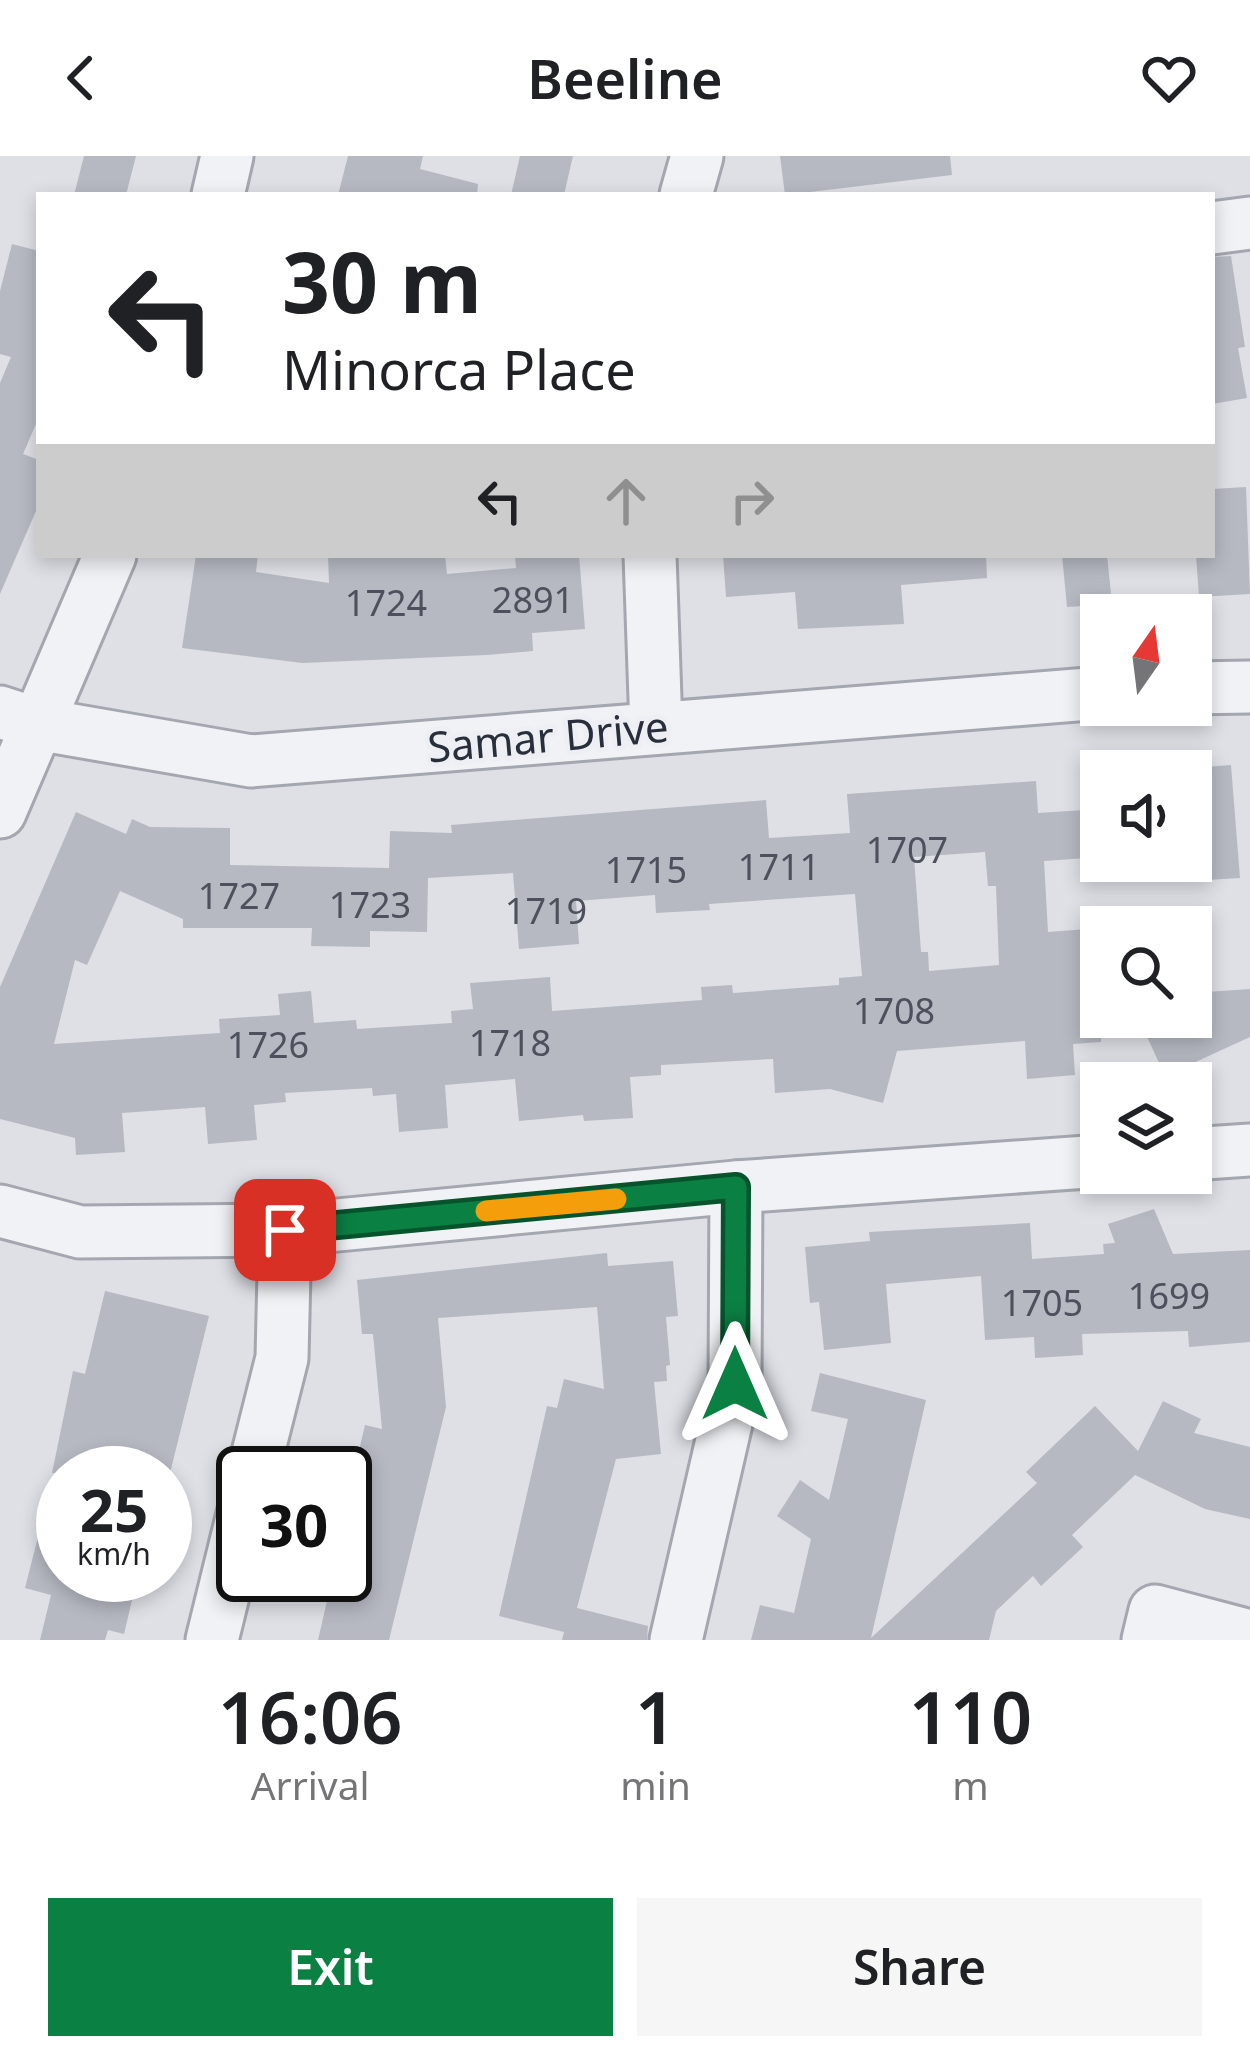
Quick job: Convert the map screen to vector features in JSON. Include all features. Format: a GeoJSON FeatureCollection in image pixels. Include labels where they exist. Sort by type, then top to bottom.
{"type":"FeatureCollection","features":[{"type":"Feature","properties":{"kind":"street"},"geometry":{"type":"LineString","coordinates":[[219,192],[227,156]]}},
{"type":"Feature","properties":{"kind":"street"},"geometry":{"type":"LineString","coordinates":[[687,192],[697,156]]}},
{"type":"Feature","properties":{"kind":"street"},"geometry":{"type":"LineString","coordinates":[[1215,228],[1250,223]]}},
{"type":"Feature","properties":{"kind":"street"},"geometry":{"type":"LineString","coordinates":[[0,812],[18,718],[108,558]]}},
{"type":"Feature","properties":{"kind":"street"},"geometry":{"type":"LineString","coordinates":[[650,558],[656,728]]}},
{"type":"Feature","properties":{"kind":"street"},"geometry":{"type":"LineString","coordinates":[[1212,688],[1250,687]]}},
{"type":"Feature","properties":{"kind":"street","name":"Samar Drive"},"geometry":{"type":"LineString","coordinates":[[18,718],[251,761],[1080,695]]}},
{"type":"Feature","properties":{"kind":"street"},"geometry":{"type":"LineString","coordinates":[[1212,1153],[1250,1150]]}},
{"type":"Feature","properties":{"kind":"street"},"geometry":{"type":"LineString","coordinates":[[0,1211],[80,1232],[285,1230],[736,1187],[1080,1162]]}},
{"type":"Feature","properties":{"kind":"street"},"geometry":{"type":"LineString","coordinates":[[676,1640],[735,1384],[736,1187]]}},
{"type":"Feature","properties":{"kind":"street"},"geometry":{"type":"LineString","coordinates":[[260,1446],[282,1358],[285,1230]]}},
{"type":"Feature","properties":{"kind":"street"},"geometry":{"type":"LineString","coordinates":[[212,1640],[221,1602]]}},
{"type":"Feature","properties":{"kind":"street"},"geometry":{"type":"LineString","coordinates":[[1148,1640],[1155,1611],[1250,1636]]}},
{"type":"Feature","properties":{"kind":"building"},"geometry":{"type":"Polygon","coordinates":[[[84,156],[136,156],[127,192],[75,192],[84,156]]]}},
{"type":"Feature","properties":{"kind":"building"},"geometry":{"type":"Polygon","coordinates":[[[348,156],[423,156],[420,169],[478,184],[477,192],[339,192],[348,156]]]}},
{"type":"Feature","properties":{"kind":"building"},"geometry":{"type":"Polygon","coordinates":[[[520,156],[573,156],[565,192],[512,192],[520,156]]]}},
{"type":"Feature","properties":{"kind":"building"},"geometry":{"type":"Polygon","coordinates":[[[780,156],[950,156],[952,175],[785,192],[780,156]]]}},
{"type":"Feature","properties":{"kind":"building"},"geometry":{"type":"Polygon","coordinates":[[[12,244],[36,250],[36,424],[23,454],[36,459],[36,511],[0,594],[0,383],[11,357],[0,354],[0,291],[12,244]]]}},
{"type":"Feature","properties":{"kind":"building"},"geometry":{"type":"Polygon","coordinates":[[[1231,256],[1245,347],[1238,348],[1247,398],[1215,403],[1215,257],[1231,256]]]}},
{"type":"Feature","properties":{"kind":"building"},"geometry":{"type":"Polygon","coordinates":[[[1246,487],[1250,594],[1199,594],[1196,558],[1215,558],[1215,489],[1246,487]]]}},
{"type":"Feature","properties":{"kind":"building"},"geometry":{"type":"Polygon","coordinates":[[[196,558],[258,558],[256,572],[329,583],[328,558],[445,558],[447,574],[516,568],[515,558],[579,558],[585,629],[532,633],[533,651],[302,663],[182,648],[196,558]]]}},
{"type":"Feature","properties":{"kind":"building"},"geometry":{"type":"Polygon","coordinates":[[[723,558],[986,558],[987,578],[901,585],[904,624],[798,629],[795,592],[726,597],[723,558]]]}},
{"type":"Feature","properties":{"kind":"building"},"geometry":{"type":"Polygon","coordinates":[[[1062,558],[1107,558],[1111,594],[1080,594],[1080,606],[1067,607],[1062,558]]]}},
{"type":"Feature","properties":{"kind":"building"},"geometry":{"type":"Polygon","coordinates":[[[1231,765],[1240,878],[1212,880],[1212,766],[1231,765]]]}},
{"type":"Feature","properties":{"kind":"building"},"geometry":{"type":"Polygon","coordinates":[[[1036,781],[1038,813],[1080,810],[1080,858],[1044,861],[1048,932],[1080,930],[1080,1038],[1101,1038],[1101,1042],[1073,1044],[1075,1075],[1027,1079],[1025,1041],[897,1051],[883,1103],[830,1089],[775,1093],[773,1059],[661,1065],[661,1075],[630,1077],[633,1118],[584,1121],[583,1115],[519,1121],[515,1079],[445,1085],[448,1128],[399,1132],[396,1094],[373,1096],[372,1088],[285,1093],[286,1102],[254,1105],[257,1140],[208,1144],[205,1107],[122,1113],[125,1152],[76,1155],[75,1138],[0,1119],[0,987],[76,812],[126,834],[132,819],[150,827],[230,828],[230,865],[389,868],[390,831],[452,833],[451,825],[766,800],[769,838],[850,833],[847,794],[1036,781]],[[985,852],[914,857],[921,952],[928,952],[929,971],[999,965],[996,886],[988,886],[985,852]],[[513,873],[428,878],[427,932],[370,931],[370,947],[311,946],[312,928],[183,928],[183,919],[120,891],[87,965],[75,960],[54,1044],[220,1033],[219,1019],[280,1015],[278,994],[311,991],[314,1023],[356,1020],[357,1029],[452,1023],[451,1011],[473,1009],[470,983],[550,977],[552,1011],[702,1000],[701,987],[732,985],[733,993],[839,985],[839,978],[862,976],[855,894],[709,904],[710,910],[656,913],[655,895],[576,901],[579,944],[519,949],[513,873]]]}},
{"type":"Feature","properties":{"kind":"building"},"geometry":{"type":"Polygon","coordinates":[[[1250,989],[1250,1037],[1196,1062],[1159,1062],[1148,1038],[1212,1038],[1212,992],[1250,989]]]}},
{"type":"Feature","properties":{"kind":"building"},"geometry":{"type":"Polygon","coordinates":[[[1154,1209],[1173,1254],[1250,1250],[1250,1342],[1189,1347],[1188,1331],[1082,1334],[1083,1355],[1035,1358],[1034,1337],[985,1340],[981,1276],[886,1284],[891,1343],[824,1350],[819,1302],[810,1303],[805,1247],[870,1241],[869,1232],[1030,1223],[1032,1259],[1104,1254],[1103,1244],[1115,1243],[1108,1224],[1154,1209]]]}},
{"type":"Feature","properties":{"kind":"building"},"geometry":{"type":"Polygon","coordinates":[[[607,1253],[608,1266],[673,1261],[678,1316],[666,1317],[667,1381],[654,1382],[661,1454],[616,1459],[577,1608],[648,1626],[647,1640],[562,1640],[564,1632],[499,1616],[547,1406],[557,1408],[564,1379],[604,1389],[597,1307],[438,1318],[446,1407],[389,1640],[318,1640],[327,1602],[372,1602],[372,1446],[360,1446],[365,1425],[382,1429],[373,1334],[362,1334],[357,1280],[607,1253]]]}},
{"type":"Feature","properties":{"kind":"building"},"geometry":{"type":"Polygon","coordinates":[[[105,1291],[209,1316],[177,1446],[58,1446],[73,1371],[85,1374],[105,1291]]]}},
{"type":"Feature","properties":{"kind":"building"},"geometry":{"type":"Polygon","coordinates":[[[820,1373],[926,1400],[871,1638],[1037,1483],[1026,1472],[1095,1406],[1138,1451],[1163,1401],[1201,1419],[1194,1433],[1250,1447],[1250,1519],[1205,1509],[1135,1475],[1072,1535],[1083,1547],[1041,1586],[1033,1576],[996,1611],[989,1640],[751,1640],[760,1605],[794,1613],[811,1539],[777,1516],[800,1480],[829,1500],[848,1419],[811,1411],[820,1373]]]}},
{"type":"Feature","properties":{"kind":"building"},"geometry":{"type":"Polygon","coordinates":[[[36,1545],[36,1591],[25,1588],[36,1545]]]}},
{"type":"Feature","properties":{"kind":"building"},"geometry":{"type":"Polygon","coordinates":[[[49,1602],[132,1602],[124,1634],[108,1630],[105,1640],[40,1640],[49,1602]]]}},
{"type":"Feature","properties":{"kind":"slow traffic"},"geometry":{"type":"LineString","coordinates":[[486,1211],[616,1199]]}},
{"type":"Feature","properties":{"kind":"route"},"geometry":{"type":"LineString","coordinates":[[285,1230],[736,1187],[735,1384]]}}]}
